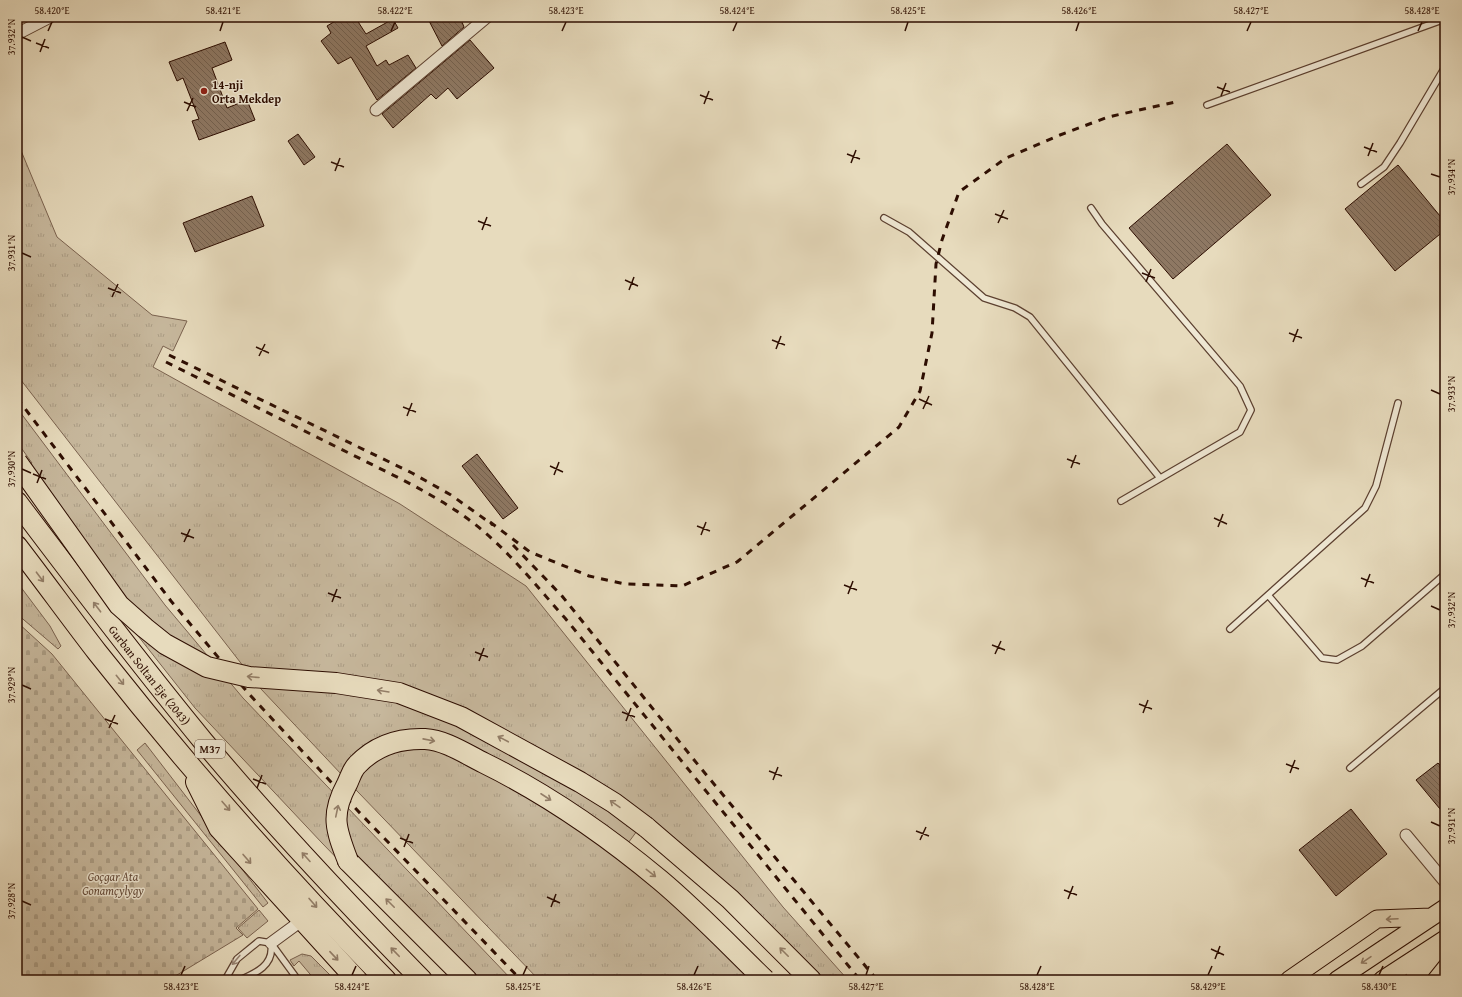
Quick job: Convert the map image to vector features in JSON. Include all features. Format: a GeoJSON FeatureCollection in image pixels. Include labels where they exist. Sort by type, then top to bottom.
{"type":"FeatureCollection","features":[{"type":"Feature","properties":{"kind":"highway"},"geometry":{"type":"LineString","coordinates":[[17,462],[119,605],[166,644],[207,668],[249,677],[336,683],[399,693],[461,717],[614,802],[646,827],[730,899],[811,980]]}},
{"type":"Feature","properties":{"kind":"highway","name":"Gurban Soltan Eje (2043)"},"geometry":{"type":"LineString","coordinates":[[17,502],[117,634],[204,742],[353,909],[422,980]]}},
{"type":"Feature","properties":{"kind":"highway","name":"M37"},"geometry":{"type":"LineString","coordinates":[[17,546],[97,652],[182,756],[330,923],[386,980]]}},
{"type":"Feature","properties":{"kind":"highway"},"geometry":{"type":"LineString","coordinates":[[467,980],[348,861],[338,837],[335,815],[342,794],[356,766],[378,748],[402,739],[427,739],[451,746],[511,776],[545,796],[616,845],[660,880],[702,918],[765,980]]}},
{"type":"Feature","properties":{"kind":"highway"},"geometry":{"type":"LineString","coordinates":[[182,756],[219,828],[301,921],[357,980]]}},
{"type":"Feature","properties":{"kind":"main road"},"geometry":{"type":"LineString","coordinates":[[1343,976],[1445,908]]}},
{"type":"Feature","properties":{"kind":"main road"},"geometry":{"type":"LineString","coordinates":[[1289,980],[1377,919],[1431,917]]}},
{"type":"Feature","properties":{"kind":"main road"},"geometry":{"type":"LineString","coordinates":[[1382,980],[1445,939]]}},
{"type":"Feature","properties":{"kind":"main road"},"geometry":{"type":"LineString","coordinates":[[1413,980],[1445,939]]}},
{"type":"Feature","properties":{"kind":"street"},"geometry":{"type":"LineString","coordinates":[[17,34],[50,17]]}},
{"type":"Feature","properties":{"kind":"street"},"geometry":{"type":"LineString","coordinates":[[376,110],[487,17]]}},
{"type":"Feature","properties":{"kind":"street"},"geometry":{"type":"LineString","coordinates":[[1406,835],[1445,882]]}},
{"type":"Feature","properties":{"kind":"street"},"geometry":{"type":"LineString","coordinates":[[271,943],[301,921]]}},
{"type":"Feature","properties":{"kind":"lane"},"geometry":{"type":"LineString","coordinates":[[1207,105],[1445,19]]}},
{"type":"Feature","properties":{"kind":"lane"},"geometry":{"type":"LineString","coordinates":[[1361,184],[1384,167],[1445,67]]}},
{"type":"Feature","properties":{"kind":"lane"},"geometry":{"type":"LineString","coordinates":[[1091,208],[1102,224],[1240,386],[1251,410],[1240,432],[1121,501]]}},
{"type":"Feature","properties":{"kind":"lane"},"geometry":{"type":"LineString","coordinates":[[884,218],[909,232],[984,298],[1015,308],[1030,317],[1160,478]]}},
{"type":"Feature","properties":{"kind":"lane"},"geometry":{"type":"LineString","coordinates":[[1230,628],[1365,508],[1376,486],[1398,403]]}},
{"type":"Feature","properties":{"kind":"lane"},"geometry":{"type":"LineString","coordinates":[[1268,595],[1322,658],[1337,660],[1362,646],[1445,574]]}},
{"type":"Feature","properties":{"kind":"lane"},"geometry":{"type":"LineString","coordinates":[[1350,768],[1445,688]]}},
{"type":"Feature","properties":{"kind":"lane"},"geometry":{"type":"LineString","coordinates":[[225,980],[237,959],[252,944],[259,941],[271,943],[298,980]]}},
{"type":"Feature","properties":{"kind":"lane"},"geometry":{"type":"LineString","coordinates":[[240,980],[261,970],[268,962],[272,954],[271,943]]}},
{"type":"Feature","properties":{"kind":"green space"},"geometry":{"type":"Polygon","coordinates":[[[17,141],[57,237],[152,315],[187,321],[173,351],[163,346],[153,367],[400,504],[526,586],[783,907],[848,980],[823,980],[709,867],[648,816],[620,854],[758,980],[539,980],[261,689],[17,375],[17,141]]]}},
{"type":"Feature","properties":{"kind":"green space"},"geometry":{"type":"Polygon","coordinates":[[[17,408],[165,605],[243,698],[512,980],[455,980],[322,843],[195,708],[97,584],[17,473],[32,463],[17,442],[17,408]]]}},
{"type":"Feature","properties":{"kind":"green space"},"geometry":{"type":"Polygon","coordinates":[[[17,582],[50,626],[61,646],[58,649],[17,614],[17,582]]]}},
{"type":"Feature","properties":{"kind":"green space","name":"Goçgar Ata Gonamçylygy"},"geometry":{"type":"Polygon","coordinates":[[[17,622],[52,654],[258,909],[236,928],[243,935],[172,978],[165,980],[17,980],[17,622]]]}},
{"type":"Feature","properties":{"kind":"green space"},"geometry":{"type":"Polygon","coordinates":[[[145,743],[268,903],[263,907],[137,750],[145,743]]]}},
{"type":"Feature","properties":{"kind":"green space"},"geometry":{"type":"Polygon","coordinates":[[[259,910],[268,921],[247,938],[238,928],[259,910]]]}},
{"type":"Feature","properties":{"kind":"green space"},"geometry":{"type":"Polygon","coordinates":[[[302,954],[311,956],[335,980],[315,980],[299,961],[294,966],[290,960],[302,954]]]}},
{"type":"Feature","properties":{"kind":"building"},"geometry":{"type":"Polygon","coordinates":[[[342,17],[355,17],[366,34],[393,19],[398,28],[366,46],[377,66],[386,60],[389,65],[408,55],[416,68],[377,100],[351,57],[338,64],[321,41],[331,33],[327,26],[342,17]]]}},
{"type":"Feature","properties":{"kind":"building"},"geometry":{"type":"Polygon","coordinates":[[[427,17],[460,17],[464,27],[442,46],[427,17]]]}},
{"type":"Feature","properties":{"kind":"building"},"geometry":{"type":"Polygon","coordinates":[[[470,40],[494,68],[457,99],[448,88],[436,99],[431,94],[393,128],[382,114],[470,40]]]}},
{"type":"Feature","properties":{"kind":"building","name":"14-nji Orta Mekdep"},"geometry":{"type":"Polygon","coordinates":[[[225,42],[232,60],[212,68],[227,108],[247,100],[255,120],[199,140],[192,121],[199,119],[183,78],[177,81],[169,62],[225,42]]]}},
{"type":"Feature","properties":{"kind":"building"},"geometry":{"type":"Polygon","coordinates":[[[298,134],[315,157],[304,165],[288,141],[298,134]]]}},
{"type":"Feature","properties":{"kind":"building"},"geometry":{"type":"Polygon","coordinates":[[[1227,144],[1271,195],[1173,279],[1129,228],[1227,144]]]}},
{"type":"Feature","properties":{"kind":"building"},"geometry":{"type":"Polygon","coordinates":[[[1398,165],[1445,222],[1445,230],[1395,271],[1345,209],[1398,165]]]}},
{"type":"Feature","properties":{"kind":"building"},"geometry":{"type":"Polygon","coordinates":[[[252,196],[264,226],[195,252],[183,223],[252,196]]]}},
{"type":"Feature","properties":{"kind":"building"},"geometry":{"type":"Polygon","coordinates":[[[477,454],[518,508],[503,519],[462,466],[477,454]]]}},
{"type":"Feature","properties":{"kind":"building"},"geometry":{"type":"Polygon","coordinates":[[[1438,763],[1445,771],[1445,815],[1416,780],[1438,763]]]}},
{"type":"Feature","properties":{"kind":"building"},"geometry":{"type":"Polygon","coordinates":[[[1351,809],[1387,854],[1336,896],[1299,850],[1351,809]]]}},
{"type":"Feature","properties":{"kind":"railway"},"geometry":{"type":"LineString","coordinates":[[490,522],[530,552],[589,576],[625,584],[682,586],[737,562],[899,427],[920,391],[932,333],[936,264],[942,240],[959,192],[1006,158],[1060,135],[1108,117],[1180,101]]}},
{"type":"Feature","properties":{"kind":"railway"},"geometry":{"type":"LineString","coordinates":[[169,355],[412,473],[451,495],[493,525]]}},
{"type":"Feature","properties":{"kind":"railway"},"geometry":{"type":"LineString","coordinates":[[166,362],[399,478],[463,515],[482,530],[515,561],[565,618],[860,980]]}},
{"type":"Feature","properties":{"kind":"railway"},"geometry":{"type":"LineString","coordinates":[[17,398],[171,601],[249,694],[358,811],[521,980]]}},
{"type":"Feature","properties":{"kind":"railway"},"geometry":{"type":"LineString","coordinates":[[513,545],[562,596],[699,766],[877,980]]}},
{"type":"Feature","properties":{"kind":"place","name":"14-nji Orta Mekdep"},"geometry":{"type":"Point","coordinates":[204,91]}}]}
